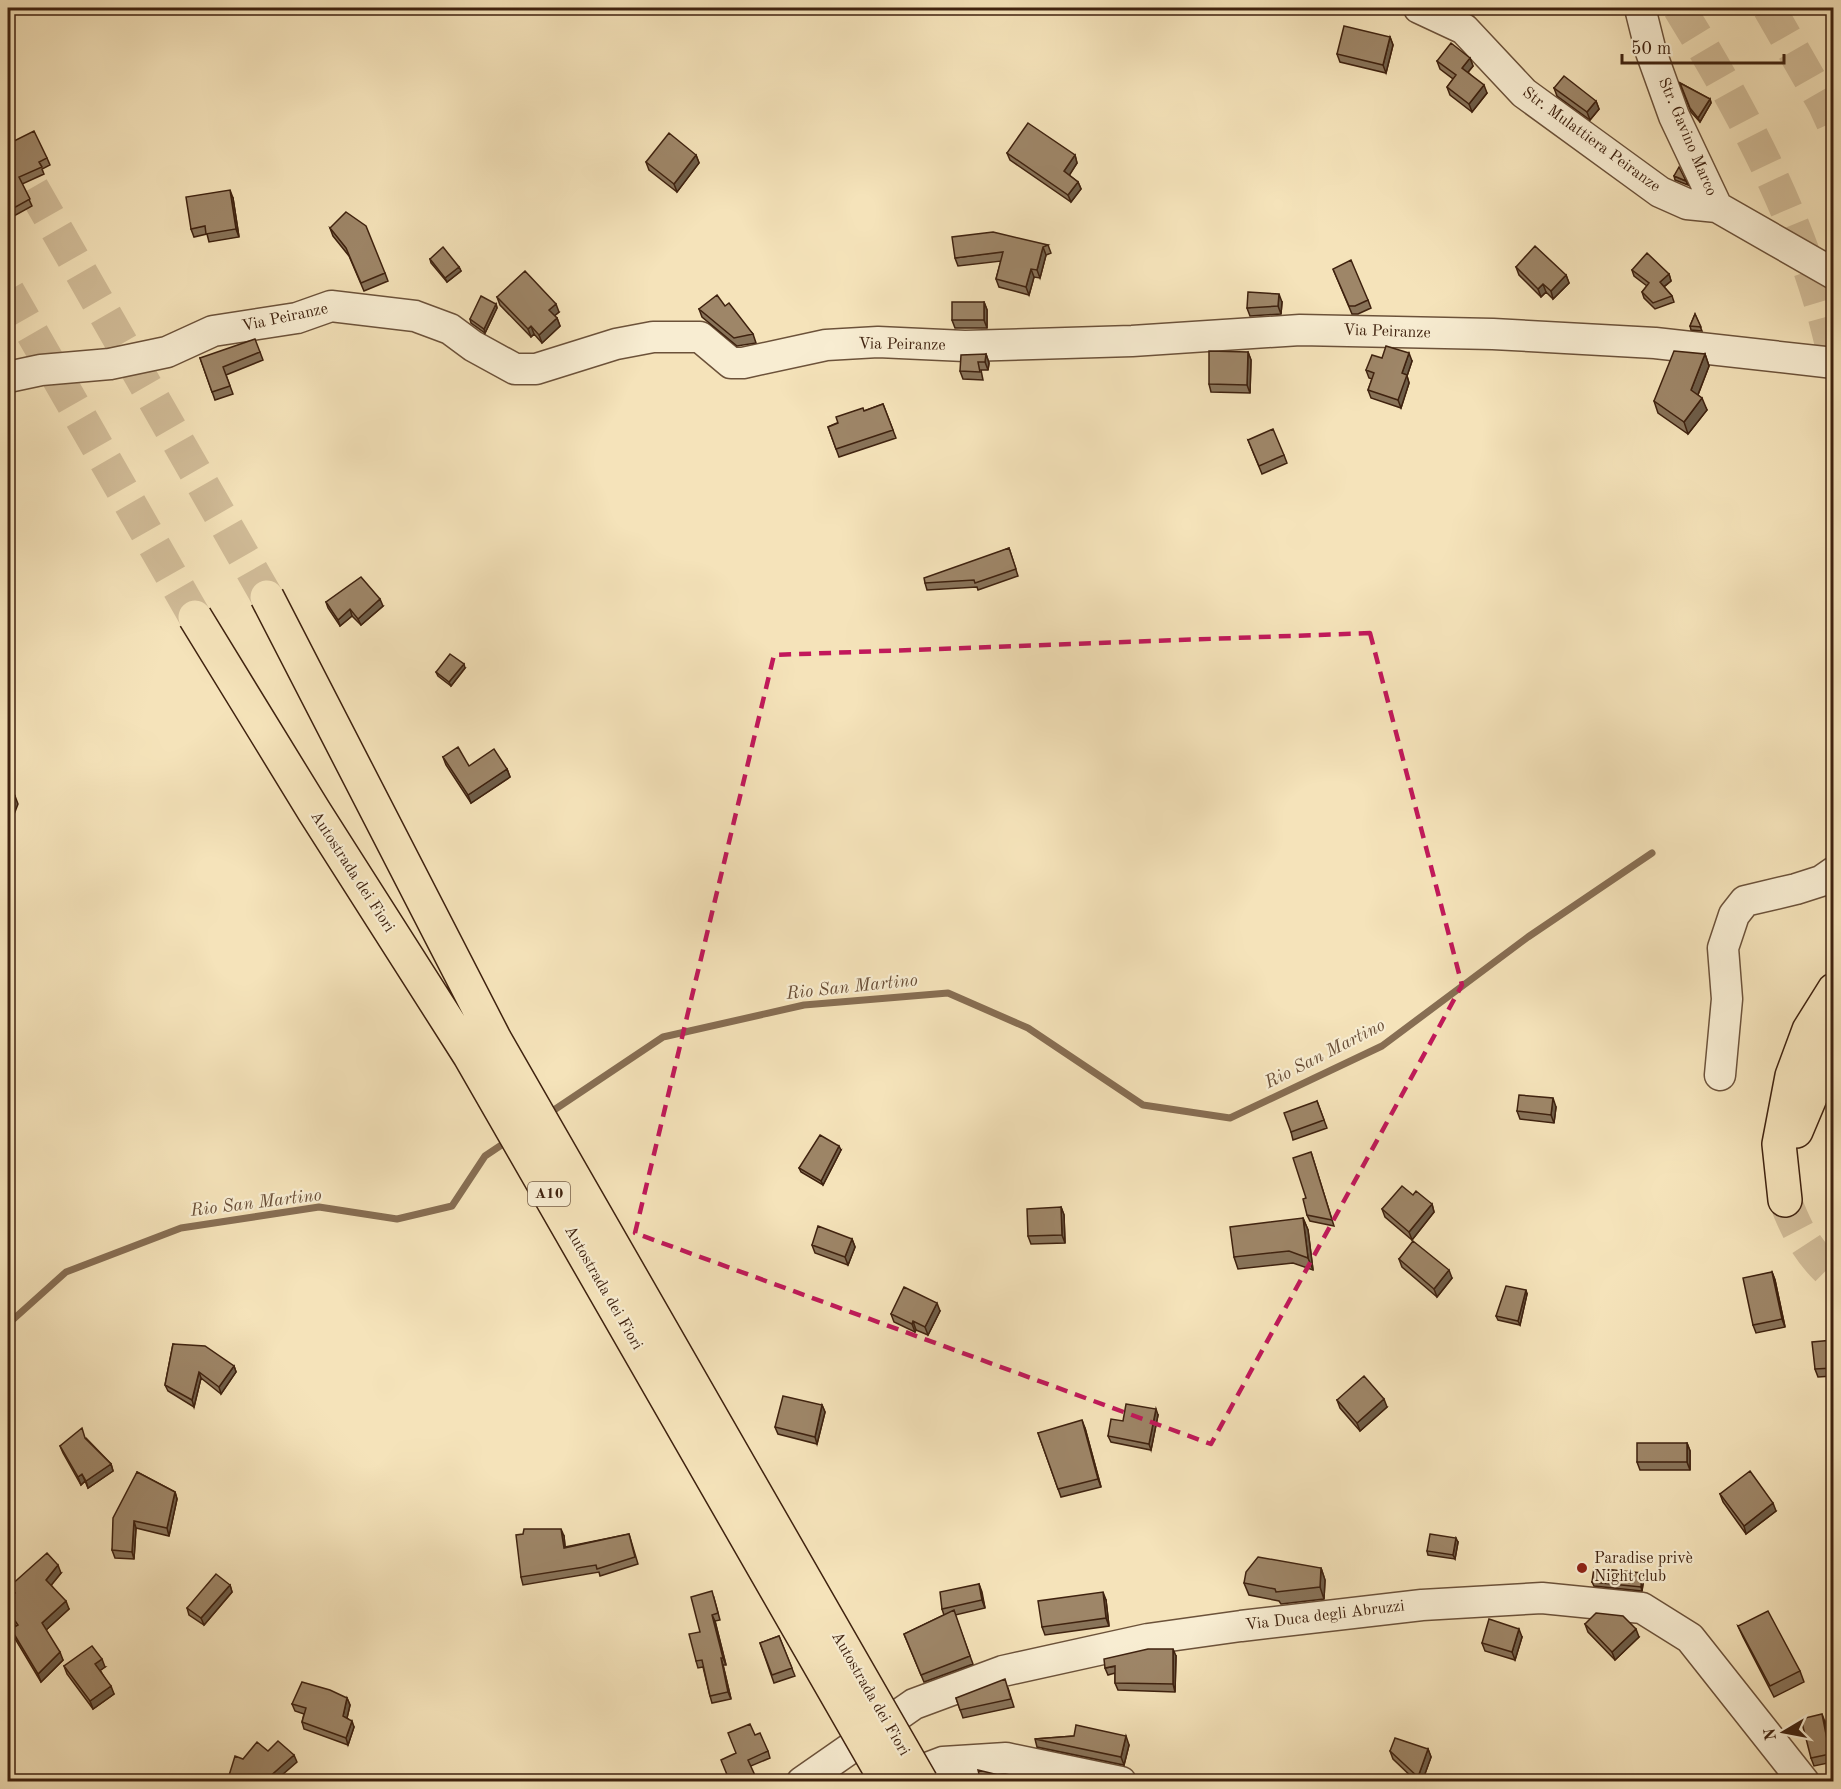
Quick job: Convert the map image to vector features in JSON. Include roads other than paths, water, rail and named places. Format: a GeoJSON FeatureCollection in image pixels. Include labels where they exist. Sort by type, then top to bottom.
{"type":"FeatureCollection","features":[{"type":"Feature","properties":{"kind":"highway","name":"Autostrada dei Fiori"},"geometry":{"type":"LineString","coordinates":[[267,597],[495,1040],[921,1782]]}},
{"type":"Feature","properties":{"kind":"highway","name":"Autostrada dei Fiori"},"geometry":{"type":"LineString","coordinates":[[195,617],[314,811],[470,1056],[887,1782]]}},
{"type":"Feature","properties":{"kind":"highway"},"geometry":{"type":"LineString","coordinates":[[1833,990],[1809,1030],[1792,1076],[1779,1144],[1792,1196],[1794,1138],[1833,1041]]}},
{"type":"Feature","properties":{"kind":"street","name":"Str. Mulattiera Peiranze"},"geometry":{"type":"LineString","coordinates":[[1419,8],[1464,29],[1524,93],[1660,192],[1687,204],[1717,207]]}},
{"type":"Feature","properties":{"kind":"street","name":"Str. Gavino Marco"},"geometry":{"type":"LineString","coordinates":[[1640,8],[1651,52],[1674,116],[1717,207],[1833,274]]}},
{"type":"Feature","properties":{"kind":"street","name":"Via Peiranze"},"geometry":{"type":"LineString","coordinates":[[8,377],[40,370],[110,364],[167,352],[213,331],[297,318],[331,306],[415,316],[450,329],[473,346],[515,369],[536,369],[616,344],[653,337],[699,337],[731,363],[743,363],[826,345],[878,342],[965,346],[1132,341],[1300,330],[1493,334],[1655,343],[1833,363]]}},
{"type":"Feature","properties":{"kind":"street"},"geometry":{"type":"LineString","coordinates":[[1720,1075],[1727,999],[1723,948],[1734,915],[1745,901],[1796,889],[1821,880],[1833,872]]}},
{"type":"Feature","properties":{"kind":"street","name":"Via Duca degli Abruzzi"},"geometry":{"type":"LineString","coordinates":[[802,1782],[914,1704],[1003,1671],[1148,1639],[1241,1626],[1422,1605],[1542,1598],[1642,1608],[1690,1638],[1804,1782]]}},
{"type":"Feature","properties":{"kind":"street"},"geometry":{"type":"LineString","coordinates":[[892,1782],[943,1762],[1006,1758],[1121,1782]]}},
{"type":"Feature","properties":{"kind":"waterway","name":"Rio San Martino"},"geometry":{"type":"LineString","coordinates":[[548,1114],[663,1037],[804,1005],[948,993],[1028,1028],[1143,1105],[1230,1118],[1382,1046],[1528,937],[1652,853]]}},
{"type":"Feature","properties":{"kind":"waterway","name":"Rio San Martino"},"geometry":{"type":"LineString","coordinates":[[8,1324],[66,1272],[181,1228],[319,1207],[397,1219],[452,1206],[485,1156],[509,1140]]}},
{"type":"Feature","properties":{"kind":"tunnel"},"geometry":{"type":"LineString","coordinates":[[1679,8],[1704,48],[1750,133],[1791,220],[1823,311],[1834,357]]}},
{"type":"Feature","properties":{"kind":"tunnel"},"geometry":{"type":"LineString","coordinates":[[1769,8],[1824,104],[1834,126]]}},
{"type":"Feature","properties":{"kind":"tunnel"},"geometry":{"type":"LineString","coordinates":[[8,145],[267,597]]}},
{"type":"Feature","properties":{"kind":"tunnel"},"geometry":{"type":"LineString","coordinates":[[8,291],[195,617]]}},
{"type":"Feature","properties":{"kind":"tunnel"},"geometry":{"type":"LineString","coordinates":[[1785,1200],[1804,1241],[1817,1259],[1834,1276]]}},
{"type":"Feature","properties":{"kind":"place","name":"Paradise privè Night club"},"geometry":{"type":"Point","coordinates":[1582,1568]}}]}
